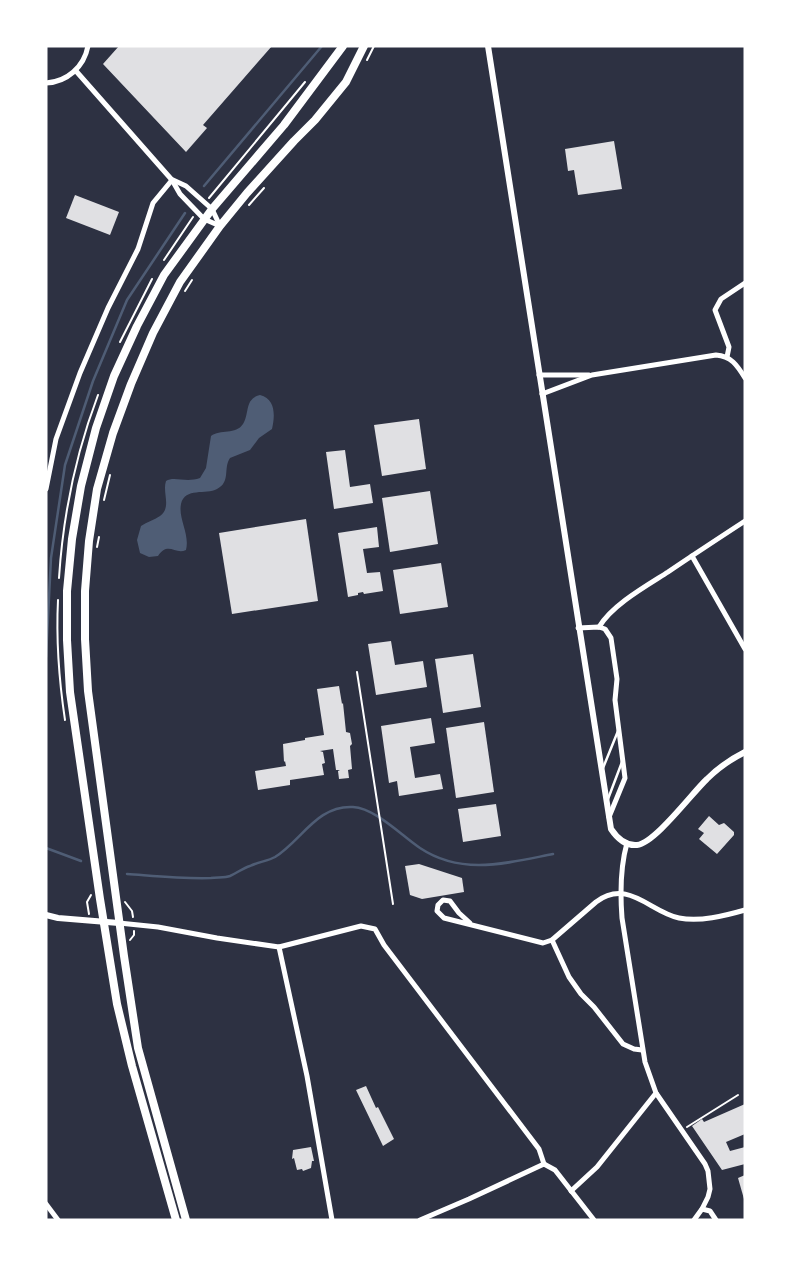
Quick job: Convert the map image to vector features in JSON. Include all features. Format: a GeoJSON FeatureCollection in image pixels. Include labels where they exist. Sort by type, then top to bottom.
{"type":"FeatureCollection","features":[{"type":"Feature","properties":{"kind":"main road"},"geometry":{"type":"LineString","coordinates":[[176,1220],[132,1066],[117,1004],[104,922],[70,692],[67,591],[72,539],[81,486],[96,428],[114,376],[164,275],[204,219],[284,125],[343,46]]}},
{"type":"Feature","properties":{"kind":"main road"},"geometry":{"type":"LineString","coordinates":[[186,1220],[138,1048],[120,923],[88,691],[85,610],[89,541],[97,490],[112,433],[153,333],[180,282],[220,226],[247,193],[294,140],[315,120],[346,82],[364,46]]}},
{"type":"Feature","properties":{"kind":"street"},"geometry":{"type":"LineString","coordinates":[[46,82],[67,78],[76,71],[85,57],[88,46]]}},
{"type":"Feature","properties":{"kind":"street"},"geometry":{"type":"LineString","coordinates":[[488,46],[611,830],[627,843],[636,845],[653,838],[706,780],[745,752]]}},
{"type":"Feature","properties":{"kind":"street"},"geometry":{"type":"LineString","coordinates":[[76,71],[172,180],[180,194],[204,219],[220,226]]}},
{"type":"Feature","properties":{"kind":"street"},"geometry":{"type":"LineString","coordinates":[[172,180],[186,186],[205,202],[212,209],[220,226]]}},
{"type":"Feature","properties":{"kind":"street"},"geometry":{"type":"LineString","coordinates":[[46,489],[56,439],[80,373],[108,308],[138,249],[153,203],[172,180]]}},
{"type":"Feature","properties":{"kind":"street"},"geometry":{"type":"LineString","coordinates":[[727,357],[729,347],[715,310],[721,299],[745,283]]}},
{"type":"Feature","properties":{"kind":"street"},"geometry":{"type":"LineString","coordinates":[[539,375],[592,375],[716,355],[727,357],[738,366],[745,378]]}},
{"type":"Feature","properties":{"kind":"street"},"geometry":{"type":"LineString","coordinates":[[542,394],[592,375]]}},
{"type":"Feature","properties":{"kind":"street"},"geometry":{"type":"LineString","coordinates":[[599,627],[603,620],[614,610],[642,589],[745,521]]}},
{"type":"Feature","properties":{"kind":"street"},"geometry":{"type":"LineString","coordinates":[[692,556],[745,649]]}},
{"type":"Feature","properties":{"kind":"street"},"geometry":{"type":"LineString","coordinates":[[578,628],[599,627],[605,629],[611,638],[617,679],[615,700],[624,758],[625,778],[608,820]]}},
{"type":"Feature","properties":{"kind":"street"},"geometry":{"type":"LineString","coordinates":[[627,843],[621,866],[620,894],[642,1050],[656,1093],[708,1171],[710,1188],[702,1209],[694,1220]]}},
{"type":"Feature","properties":{"kind":"street"},"geometry":{"type":"LineString","coordinates":[[470,923],[450,901],[443,900],[438,905],[437,911],[444,918],[470,923],[537,942],[552,940],[602,897],[620,894],[641,899],[663,912],[678,918],[704,918],[745,910]]}},
{"type":"Feature","properties":{"kind":"street"},"geometry":{"type":"LineString","coordinates":[[46,915],[58,918],[134,924],[279,947],[362,926],[374,929],[539,1148],[544,1164],[555,1170],[594,1220]]}},
{"type":"Feature","properties":{"kind":"street"},"geometry":{"type":"LineString","coordinates":[[552,940],[569,978],[580,994],[594,1007],[623,1044],[642,1050]]}},
{"type":"Feature","properties":{"kind":"street"},"geometry":{"type":"LineString","coordinates":[[279,947],[307,1076],[332,1220]]}},
{"type":"Feature","properties":{"kind":"street"},"geometry":{"type":"LineString","coordinates":[[571,1191],[598,1167],[656,1093]]}},
{"type":"Feature","properties":{"kind":"street"},"geometry":{"type":"LineString","coordinates":[[420,1220],[544,1164]]}},
{"type":"Feature","properties":{"kind":"street"},"geometry":{"type":"LineString","coordinates":[[46,1204],[58,1220]]}},
{"type":"Feature","properties":{"kind":"street"},"geometry":{"type":"LineString","coordinates":[[702,1209],[710,1211],[716,1220]]}},
{"type":"Feature","properties":{"kind":"lane"},"geometry":{"type":"LineString","coordinates":[[601,773],[620,728]]}},
{"type":"Feature","properties":{"kind":"lane"},"geometry":{"type":"LineString","coordinates":[[606,803],[624,758]]}},
{"type":"Feature","properties":{"kind":"path"},"geometry":{"type":"LineString","coordinates":[[365,64],[374,46]]}},
{"type":"Feature","properties":{"kind":"path"},"geometry":{"type":"LineString","coordinates":[[205,202],[310,76]]}},
{"type":"Feature","properties":{"kind":"path"},"geometry":{"type":"LineString","coordinates":[[244,210],[263,188]]}},
{"type":"Feature","properties":{"kind":"path"},"geometry":{"type":"LineString","coordinates":[[164,259],[198,211]]}},
{"type":"Feature","properties":{"kind":"path"},"geometry":{"type":"LineString","coordinates":[[119,344],[154,276]]}},
{"type":"Feature","properties":{"kind":"path"},"geometry":{"type":"LineString","coordinates":[[184,293],[194,278]]}},
{"type":"Feature","properties":{"kind":"path"},"geometry":{"type":"LineString","coordinates":[[59,582],[63,536],[73,482],[91,413],[101,387]]}},
{"type":"Feature","properties":{"kind":"path"},"geometry":{"type":"LineString","coordinates":[[104,501],[110,475]]}},
{"type":"Feature","properties":{"kind":"path"},"geometry":{"type":"LineString","coordinates":[[97,550],[99,533]]}},
{"type":"Feature","properties":{"kind":"path"},"geometry":{"type":"LineString","coordinates":[[58,600],[58,646],[65,722]]}},
{"type":"Feature","properties":{"kind":"path"},"geometry":{"type":"LineString","coordinates":[[357,672],[393,904]]}},
{"type":"Feature","properties":{"kind":"path"},"geometry":{"type":"LineString","coordinates":[[90,921],[87,902],[91,895]]}},
{"type":"Feature","properties":{"kind":"path"},"geometry":{"type":"LineString","coordinates":[[124,900],[132,911],[134,935]]}},
{"type":"Feature","properties":{"kind":"path"},"geometry":{"type":"LineString","coordinates":[[681,1130],[738,1095]]}},
{"type":"Feature","properties":{"kind":"water"},"geometry":{"type":"Polygon","coordinates":[[[260,395],[272,404],[274,419],[272,429],[259,438],[250,450],[230,458],[224,483],[221,486],[212,491],[191,493],[183,499],[181,515],[187,544],[186,550],[165,549],[158,556],[149,557],[140,553],[137,540],[141,526],[164,512],[166,481],[200,478],[206,468],[211,436],[236,430],[240,427],[245,420],[249,403],[260,395]]]}},
{"type":"Feature","properties":{"kind":"building"},"geometry":{"type":"Polygon","coordinates":[[[119,46],[272,46],[203,125],[207,128],[186,152],[103,64],[119,46]]]}},
{"type":"Feature","properties":{"kind":"building"},"geometry":{"type":"Polygon","coordinates":[[[614,141],[622,189],[578,195],[574,170],[568,171],[565,149],[614,141]]]}},
{"type":"Feature","properties":{"kind":"building"},"geometry":{"type":"Polygon","coordinates":[[[75,195],[119,212],[110,235],[66,218],[75,195]]]}},
{"type":"Feature","properties":{"kind":"building"},"geometry":{"type":"Polygon","coordinates":[[[419,419],[426,469],[382,476],[374,425],[419,419]]]}},
{"type":"Feature","properties":{"kind":"building"},"geometry":{"type":"Polygon","coordinates":[[[345,450],[350,487],[370,484],[373,503],[334,509],[326,452],[345,450]]]}},
{"type":"Feature","properties":{"kind":"building"},"geometry":{"type":"Polygon","coordinates":[[[430,491],[438,544],[390,552],[382,498],[430,491]]]}},
{"type":"Feature","properties":{"kind":"building"},"geometry":{"type":"Polygon","coordinates":[[[306,519],[318,601],[232,614],[219,533],[306,519]]]}},
{"type":"Feature","properties":{"kind":"building"},"geometry":{"type":"Polygon","coordinates":[[[377,527],[379,547],[363,549],[367,573],[380,572],[383,591],[364,594],[363,592],[348,597],[338,533],[377,527]]]}},
{"type":"Feature","properties":{"kind":"building"},"geometry":{"type":"Polygon","coordinates":[[[441,563],[448,607],[400,614],[393,570],[441,563]]]}},
{"type":"Feature","properties":{"kind":"building"},"geometry":{"type":"Polygon","coordinates":[[[391,641],[395,665],[423,661],[427,687],[376,695],[368,644],[391,641]]]}},
{"type":"Feature","properties":{"kind":"building"},"geometry":{"type":"Polygon","coordinates":[[[473,654],[481,707],[443,713],[435,659],[473,654]]]}},
{"type":"Feature","properties":{"kind":"building"},"geometry":{"type":"Polygon","coordinates":[[[339,686],[346,732],[350,733],[352,744],[350,746],[352,769],[348,770],[349,778],[339,779],[338,771],[340,770],[336,770],[333,749],[320,751],[323,752],[325,763],[322,764],[324,775],[290,780],[290,785],[258,790],[255,771],[286,766],[283,744],[324,735],[317,689],[339,686]]]}},
{"type":"Feature","properties":{"kind":"building"},"geometry":{"type":"Polygon","coordinates":[[[431,718],[435,743],[410,747],[415,778],[440,774],[443,789],[399,796],[397,781],[389,783],[381,726],[431,718]]]}},
{"type":"Feature","properties":{"kind":"building"},"geometry":{"type":"Polygon","coordinates":[[[484,722],[494,792],[456,798],[446,728],[484,722]]]}},
{"type":"Feature","properties":{"kind":"building"},"geometry":{"type":"Polygon","coordinates":[[[496,804],[501,836],[463,842],[458,809],[496,804]]]}},
{"type":"Feature","properties":{"kind":"building"},"geometry":{"type":"Polygon","coordinates":[[[709,816],[719,825],[724,823],[734,832],[734,835],[717,854],[699,839],[704,833],[698,829],[709,816]]]}},
{"type":"Feature","properties":{"kind":"building"},"geometry":{"type":"Polygon","coordinates":[[[419,864],[462,878],[464,892],[422,899],[410,895],[405,866],[419,864]]]}},
{"type":"Feature","properties":{"kind":"building"},"geometry":{"type":"Polygon","coordinates":[[[366,1086],[394,1139],[383,1146],[356,1090],[366,1086]]]}},
{"type":"Feature","properties":{"kind":"building"},"geometry":{"type":"Polygon","coordinates":[[[745,1104],[745,1134],[726,1142],[730,1151],[745,1147],[745,1164],[722,1170],[692,1126],[702,1119],[704,1122],[745,1104]]]}},
{"type":"Feature","properties":{"kind":"building"},"geometry":{"type":"Polygon","coordinates":[[[311,1147],[314,1161],[312,1161],[311,1168],[303,1171],[302,1169],[297,1170],[294,1158],[292,1159],[293,1150],[311,1147]]]}},
{"type":"Feature","properties":{"kind":"building"},"geometry":{"type":"Polygon","coordinates":[[[745,1175],[745,1199],[744,1199],[738,1178],[745,1175]]]}},
{"type":"Feature","properties":{"kind":"waterway"},"geometry":{"type":"LineString","coordinates":[[204,186],[322,46]]}},
{"type":"Feature","properties":{"kind":"waterway"},"geometry":{"type":"LineString","coordinates":[[46,657],[51,558],[65,465],[93,381],[127,300],[185,213]]}},
{"type":"Feature","properties":{"kind":"waterway"},"geometry":{"type":"LineString","coordinates":[[127,874],[190,878],[228,877],[256,863],[275,857],[320,817],[340,808],[353,807],[370,812],[388,823],[420,848],[436,857],[452,862],[468,865],[485,865],[553,854]]}},
{"type":"Feature","properties":{"kind":"waterway"},"geometry":{"type":"LineString","coordinates":[[46,848],[81,861]]}}]}
